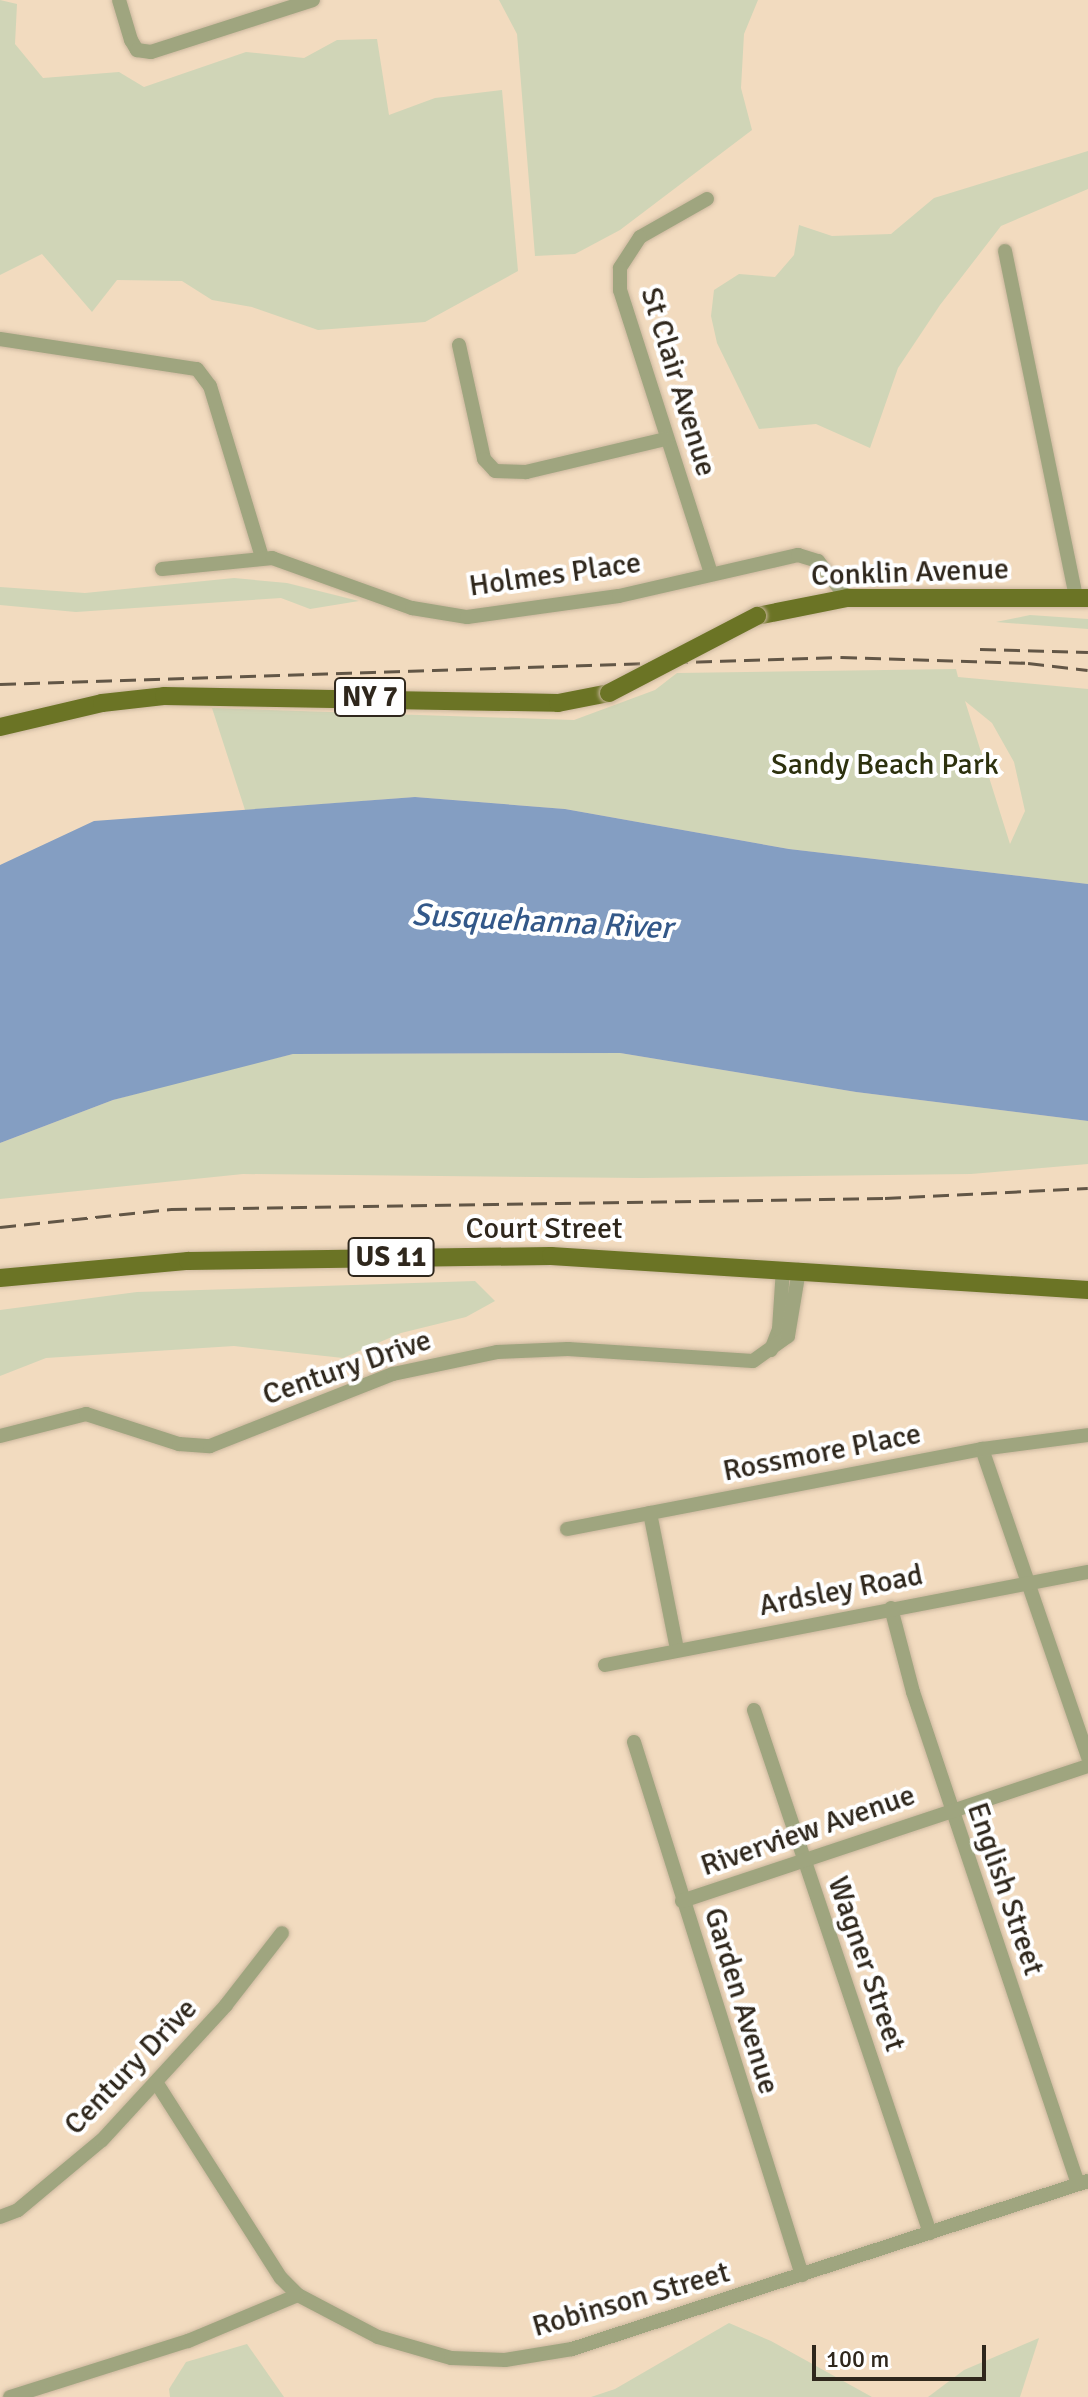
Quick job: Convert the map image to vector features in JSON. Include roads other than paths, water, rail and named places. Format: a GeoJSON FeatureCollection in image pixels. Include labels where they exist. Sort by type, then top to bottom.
{"type":"FeatureCollection","features":[{"type":"Feature","properties":{"kind":"main road","name":"Conklin Avenue"},"geometry":{"type":"LineString","coordinates":[[0,727],[131,698],[285,694],[558,703],[609,693],[757,616],[847,598],[1082,598]]}},
{"type":"Feature","properties":{"kind":"main road","name":"Court Street"},"geometry":{"type":"LineString","coordinates":[[0,1278],[130,1264],[456,1256],[609,1257],[1088,1290]]}},
{"type":"Feature","properties":{"kind":"street"},"geometry":{"type":"LineString","coordinates":[[119,0],[137,50],[151,52],[313,0]]}},
{"type":"Feature","properties":{"kind":"street","name":"St Clair Avenue"},"geometry":{"type":"LineString","coordinates":[[707,199],[640,237],[620,268],[623,307],[711,574]]}},
{"type":"Feature","properties":{"kind":"street"},"geometry":{"type":"LineString","coordinates":[[1005,251],[1082,598]]}},
{"type":"Feature","properties":{"kind":"street"},"geometry":{"type":"LineString","coordinates":[[0,339],[180,364],[200,372],[210,386],[262,557]]}},
{"type":"Feature","properties":{"kind":"street"},"geometry":{"type":"LineString","coordinates":[[459,345],[484,459],[495,471],[526,472],[666,439]]}},
{"type":"Feature","properties":{"kind":"street","name":"Holmes Place"},"geometry":{"type":"LineString","coordinates":[[162,569],[262,557],[412,608],[467,617],[619,596],[798,555],[818,561],[847,598]]}},
{"type":"Feature","properties":{"kind":"street","name":"Century Drive"},"geometry":{"type":"LineString","coordinates":[[3,1438],[86,1414],[200,1447],[393,1374],[455,1358],[568,1349],[744,1361],[771,1350],[790,1330],[791,1269]]}},
{"type":"Feature","properties":{"kind":"street","name":"Rossmore Place"},"geometry":{"type":"LineString","coordinates":[[567,1529],[982,1449],[1088,1435]]}},
{"type":"Feature","properties":{"kind":"street"},"geometry":{"type":"LineString","coordinates":[[982,1449],[1088,1757]]}},
{"type":"Feature","properties":{"kind":"street"},"geometry":{"type":"LineString","coordinates":[[650,1513],[677,1649]]}},
{"type":"Feature","properties":{"kind":"street","name":"Ardsley Road"},"geometry":{"type":"LineString","coordinates":[[605,1665],[1088,1572]]}},
{"type":"Feature","properties":{"kind":"street","name":"English Street"},"geometry":{"type":"LineString","coordinates":[[891,1608],[951,1810],[1083,2182]]}},
{"type":"Feature","properties":{"kind":"street","name":"Wagner Street"},"geometry":{"type":"LineString","coordinates":[[754,1710],[930,2233]]}},
{"type":"Feature","properties":{"kind":"street","name":"Garden Avenue"},"geometry":{"type":"LineString","coordinates":[[634,1742],[802,2275]]}},
{"type":"Feature","properties":{"kind":"street","name":"Riverview Avenue"},"geometry":{"type":"LineString","coordinates":[[682,1901],[1088,1766]]}},
{"type":"Feature","properties":{"kind":"street","name":"Century Drive"},"geometry":{"type":"LineString","coordinates":[[0,2217],[18,2210],[93,2147],[156,2082],[282,1933]]}},
{"type":"Feature","properties":{"kind":"street","name":"Robinson Street"},"geometry":{"type":"LineString","coordinates":[[156,2082],[281,2278],[298,2295],[337,2320],[433,2355],[505,2360],[572,2349],[1083,2182]]}},
{"type":"Feature","properties":{"kind":"street"},"geometry":{"type":"LineString","coordinates":[[10,2397],[48,2392],[188,2341],[298,2295]]}},
{"type":"Feature","properties":{"kind":"water","name":"Susquehanna River"},"geometry":{"type":"Polygon","coordinates":[[[415,797],[565,809],[789,849],[1088,884],[1088,1121],[856,1092],[620,1053],[293,1054],[113,1100],[0,1143],[0,865],[94,821],[415,797]]]}},
{"type":"Feature","properties":{"kind":"railway"},"geometry":{"type":"LineString","coordinates":[[980,649],[1088,652]]}},
{"type":"Feature","properties":{"kind":"railway"},"geometry":{"type":"LineString","coordinates":[[0,684],[841,657],[1028,663],[1088,670]]}},
{"type":"Feature","properties":{"kind":"railway"},"geometry":{"type":"LineString","coordinates":[[0,1227],[171,1209],[885,1198],[1088,1188]]}},
{"type":"Feature","properties":{"kind":"park label","name":"Sandy Beach Park"},"geometry":{"type":"Point","coordinates":[885,765]}}]}
